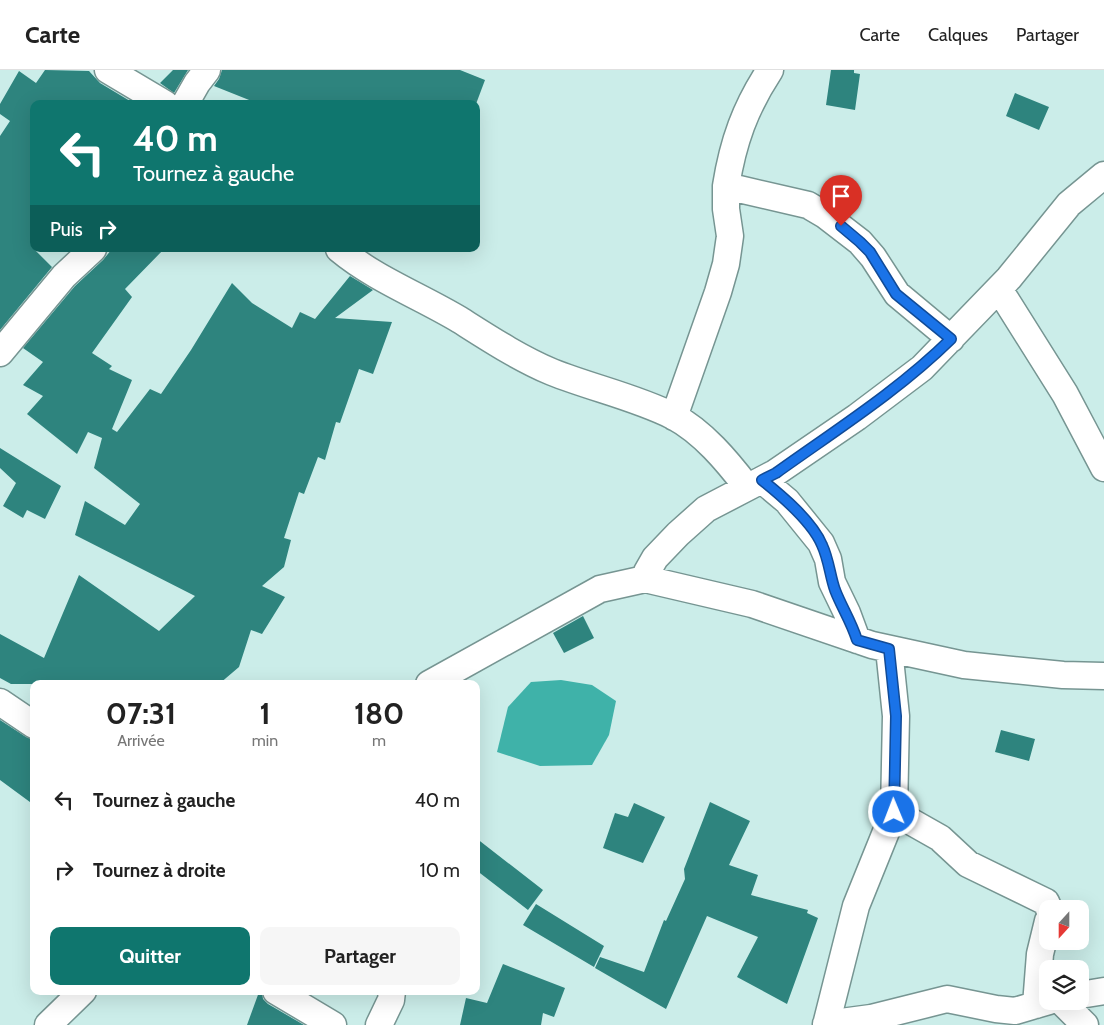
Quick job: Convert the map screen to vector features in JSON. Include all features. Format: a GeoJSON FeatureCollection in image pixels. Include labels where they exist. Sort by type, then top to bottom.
{"type":"FeatureCollection","features":[{"type":"Feature","properties":{"kind":"street"},"geometry":{"type":"LineString","coordinates":[[108,70],[158,100]]}},
{"type":"Feature","properties":{"kind":"street"},"geometry":{"type":"LineString","coordinates":[[187,100],[207,70]]}},
{"type":"Feature","properties":{"kind":"street"},"geometry":{"type":"LineString","coordinates":[[674,417],[726,264],[730,236],[726,209],[726,186],[730,162],[740,126],[750,103],[770,70]]}},
{"type":"Feature","properties":{"kind":"street"},"geometry":{"type":"LineString","coordinates":[[645,579],[655,558],[706,509],[776,473],[857,417],[922,368],[999,289],[1069,204],[1104,175]]}},
{"type":"Feature","properties":{"kind":"street"},"geometry":{"type":"LineString","coordinates":[[726,186],[808,205],[825,216],[860,242],[874,257],[896,294],[951,339]]}},
{"type":"Feature","properties":{"kind":"street"},"geometry":{"type":"LineString","coordinates":[[0,353],[64,276],[90,252]]}},
{"type":"Feature","properties":{"kind":"street"},"geometry":{"type":"LineString","coordinates":[[343,252],[398,289],[459,320],[509,352],[552,372],[674,417],[712,446],[754,483],[787,501],[821,543],[828,559],[832,582],[847,613],[857,640]]}},
{"type":"Feature","properties":{"kind":"street"},"geometry":{"type":"LineString","coordinates":[[999,289],[1065,394],[1104,468]]}},
{"type":"Feature","properties":{"kind":"street"},"geometry":{"type":"LineString","coordinates":[[436,680],[600,589],[645,579],[752,604],[889,649],[964,665],[1062,675],[1104,676]]}},
{"type":"Feature","properties":{"kind":"street"},"geometry":{"type":"LineString","coordinates":[[889,649],[896,716],[894,812],[856,906],[826,1025],[871,1018],[947,999],[1010,1010],[1021,1010],[1039,1004]]}},
{"type":"Feature","properties":{"kind":"street"},"geometry":{"type":"LineString","coordinates":[[0,702],[30,722]]}},
{"type":"Feature","properties":{"kind":"street"},"geometry":{"type":"LineString","coordinates":[[894,812],[940,838],[968,864],[1042,900]]}},
{"type":"Feature","properties":{"kind":"street"},"geometry":{"type":"LineString","coordinates":[[1089,994],[1104,991]]}},
{"type":"Feature","properties":{"kind":"street"},"geometry":{"type":"LineString","coordinates":[[48,1025],[79,995]]}},
{"type":"Feature","properties":{"kind":"street"},"geometry":{"type":"LineString","coordinates":[[283,995],[334,1025]]}},
{"type":"Feature","properties":{"kind":"street"},"geometry":{"type":"LineString","coordinates":[[379,1025],[392,995]]}},
{"type":"Feature","properties":{"kind":"street"},"geometry":{"type":"LineString","coordinates":[[1070,1010],[1085,1025]]}},
{"type":"Feature","properties":{"kind":"water"},"geometry":{"type":"Polygon","coordinates":[[[561,680],[592,685],[616,701],[609,735],[592,765],[540,766],[497,752],[508,707],[531,682],[561,680]]]}},
{"type":"Feature","properties":{"kind":"building"},"geometry":{"type":"Polygon","coordinates":[[[45,70],[89,71],[100,83],[128,100],[30,100],[30,252],[37,252],[52,267],[0,330],[0,136],[10,121],[0,114],[0,104],[19,71],[36,83],[45,70]]]}},
{"type":"Feature","properties":{"kind":"building"},"geometry":{"type":"Polygon","coordinates":[[[173,70],[188,70],[174,93],[160,83],[173,70]]]}},
{"type":"Feature","properties":{"kind":"building"},"geometry":{"type":"Polygon","coordinates":[[[222,70],[460,70],[485,80],[478,100],[249,100],[214,86],[222,70]]]}},
{"type":"Feature","properties":{"kind":"building"},"geometry":{"type":"Polygon","coordinates":[[[831,70],[854,70],[854,73],[860,74],[855,110],[826,105],[831,70]]]}},
{"type":"Feature","properties":{"kind":"building"},"geometry":{"type":"Polygon","coordinates":[[[1015,93],[1049,107],[1039,130],[1006,116],[1015,93]]]}},
{"type":"Feature","properties":{"kind":"building"},"geometry":{"type":"Polygon","coordinates":[[[110,252],[161,252],[125,289],[132,297],[92,353],[112,366],[109,369],[132,380],[112,429],[117,432],[150,389],[161,394],[191,350],[232,283],[252,303],[292,328],[300,312],[315,319],[350,276],[373,290],[335,318],[392,322],[373,374],[359,369],[340,423],[336,422],[325,460],[318,457],[304,494],[299,492],[284,538],[291,540],[284,567],[262,586],[285,597],[262,634],[251,630],[239,667],[224,680],[30,680],[30,684],[11,684],[0,678],[0,634],[44,658],[79,575],[159,631],[195,596],[75,535],[85,501],[125,525],[140,504],[94,468],[102,438],[88,432],[77,454],[27,414],[43,396],[23,385],[43,362],[23,348],[75,286],[110,252]]]}},
{"type":"Feature","properties":{"kind":"building"},"geometry":{"type":"Polygon","coordinates":[[[0,448],[61,486],[45,519],[27,510],[23,518],[3,506],[16,483],[0,468],[0,448]]]}},
{"type":"Feature","properties":{"kind":"building"},"geometry":{"type":"Polygon","coordinates":[[[583,616],[594,638],[564,653],[553,633],[583,616]]]}},
{"type":"Feature","properties":{"kind":"building"},"geometry":{"type":"Polygon","coordinates":[[[0,720],[30,738],[30,802],[0,780],[0,720]]]}},
{"type":"Feature","properties":{"kind":"building"},"geometry":{"type":"Polygon","coordinates":[[[1001,730],[1035,739],[1029,761],[995,752],[1001,730]]]}},
{"type":"Feature","properties":{"kind":"building"},"geometry":{"type":"Polygon","coordinates":[[[710,802],[750,821],[729,865],[758,875],[751,895],[808,910],[807,913],[818,918],[787,1004],[737,977],[758,937],[707,916],[666,1009],[595,968],[600,957],[644,972],[664,920],[666,921],[685,879],[684,869],[710,802]]]}},
{"type":"Feature","properties":{"kind":"building"},"geometry":{"type":"Polygon","coordinates":[[[634,803],[665,817],[643,863],[603,848],[615,813],[628,817],[634,803]]]}},
{"type":"Feature","properties":{"kind":"building"},"geometry":{"type":"Polygon","coordinates":[[[480,841],[543,890],[528,910],[480,873],[480,841]]]}},
{"type":"Feature","properties":{"kind":"building"},"geometry":{"type":"Polygon","coordinates":[[[536,904],[604,946],[594,967],[523,925],[536,904]]]}},
{"type":"Feature","properties":{"kind":"building"},"geometry":{"type":"Polygon","coordinates":[[[503,964],[565,988],[554,1017],[543,1013],[541,1025],[460,1025],[466,998],[487,1003],[503,964]]]}},
{"type":"Feature","properties":{"kind":"building"},"geometry":{"type":"Polygon","coordinates":[[[258,995],[262,995],[263,999],[268,1004],[304,1025],[247,1025],[258,995]]]}},
{"type":"Feature","properties":{"kind":"route"},"geometry":{"type":"LineString","coordinates":[[841,226],[870,252],[896,294],[951,339],[922,368],[857,417],[776,473],[762,480],[787,501],[810,527],[821,543],[828,559],[832,582],[837,596],[847,613],[857,640],[889,649],[894,682],[896,716],[893,767],[894,812]]}}]}
